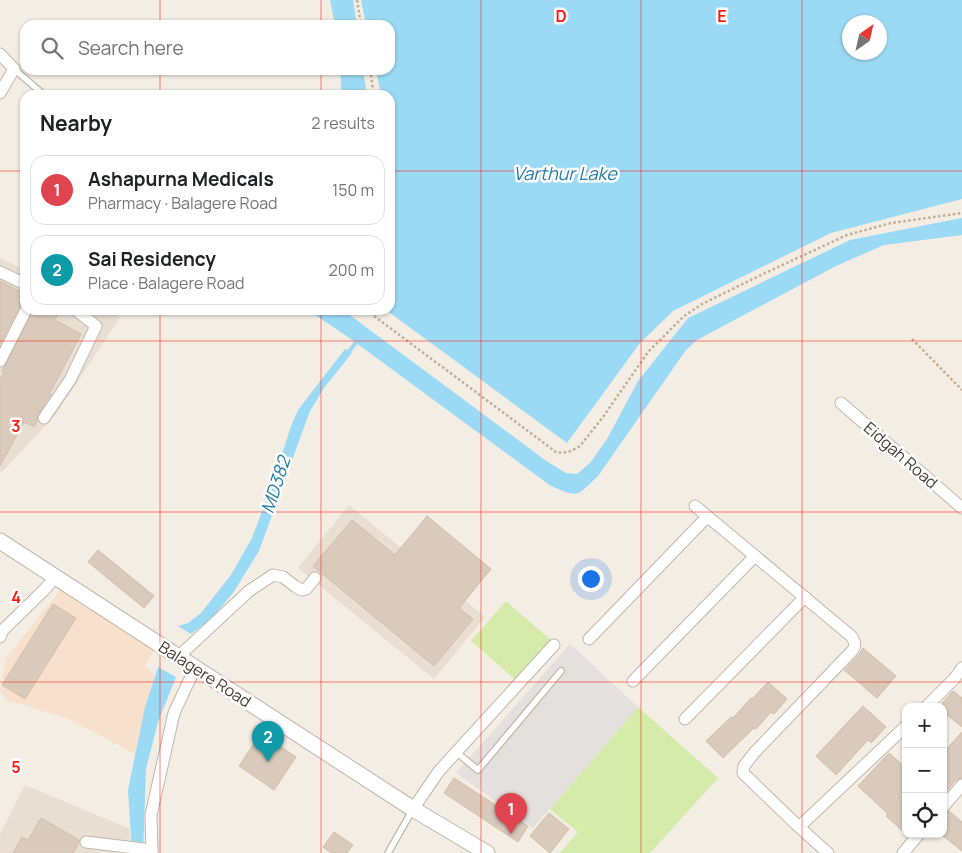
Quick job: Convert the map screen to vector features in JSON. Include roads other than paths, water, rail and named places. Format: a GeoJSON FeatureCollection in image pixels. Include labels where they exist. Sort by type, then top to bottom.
{"type":"FeatureCollection","features":[{"type":"Feature","properties":{"kind":"street"},"geometry":{"type":"LineString","coordinates":[[0,54],[14,69],[0,93]]}},
{"type":"Feature","properties":{"kind":"street"},"geometry":{"type":"LineString","coordinates":[[0,272],[20,282]]}},
{"type":"Feature","properties":{"kind":"street"},"geometry":{"type":"LineString","coordinates":[[0,361],[23,315]]}},
{"type":"Feature","properties":{"kind":"street"},"geometry":{"type":"LineString","coordinates":[[44,418],[70,380],[96,326],[82,315]]}},
{"type":"Feature","properties":{"kind":"street","name":"Eidgah Road"},"geometry":{"type":"LineString","coordinates":[[841,403],[962,508]]}},
{"type":"Feature","properties":{"kind":"street"},"geometry":{"type":"LineString","coordinates":[[695,506],[851,636],[854,641],[854,650],[754,753],[744,766],[743,773],[828,853]]}},
{"type":"Feature","properties":{"kind":"street"},"geometry":{"type":"LineString","coordinates":[[589,639],[707,517]]}},
{"type":"Feature","properties":{"kind":"street","name":"Balagere Road"},"geometry":{"type":"LineString","coordinates":[[0,541],[413,809],[469,849],[487,853]]}},
{"type":"Feature","properties":{"kind":"street"},"geometry":{"type":"LineString","coordinates":[[633,681],[755,556]]}},
{"type":"Feature","properties":{"kind":"street"},"geometry":{"type":"LineString","coordinates":[[178,657],[250,591],[274,575],[283,577],[302,590],[306,589],[315,578]]}},
{"type":"Feature","properties":{"kind":"street"},"geometry":{"type":"LineString","coordinates":[[0,638],[3,630],[55,577]]}},
{"type":"Feature","properties":{"kind":"street"},"geometry":{"type":"LineString","coordinates":[[685,719],[805,597]]}},
{"type":"Feature","properties":{"kind":"street"},"geometry":{"type":"LineString","coordinates":[[413,809],[438,771],[554,645]]}},
{"type":"Feature","properties":{"kind":"street"},"geometry":{"type":"LineString","coordinates":[[86,842],[150,851],[151,815],[174,713],[195,668]]}},
{"type":"Feature","properties":{"kind":"street"},"geometry":{"type":"LineString","coordinates":[[930,703],[954,679],[962,668]]}},
{"type":"Feature","properties":{"kind":"street"},"geometry":{"type":"LineString","coordinates":[[799,827],[902,730]]}},
{"type":"Feature","properties":{"kind":"street"},"geometry":{"type":"LineString","coordinates":[[947,802],[962,785]]}},
{"type":"Feature","properties":{"kind":"street"},"geometry":{"type":"LineString","coordinates":[[903,853],[916,838]]}},
{"type":"Feature","properties":{"kind":"lane"},"geometry":{"type":"LineString","coordinates":[[14,69],[20,74]]}},
{"type":"Feature","properties":{"kind":"lane"},"geometry":{"type":"LineString","coordinates":[[21,75],[38,90]]}},
{"type":"Feature","properties":{"kind":"lane"},"geometry":{"type":"LineString","coordinates":[[456,752],[478,770],[561,672]]}},
{"type":"Feature","properties":{"kind":"lane"},"geometry":{"type":"LineString","coordinates":[[388,853],[413,809]]}},
{"type":"Feature","properties":{"kind":"water"},"geometry":{"type":"Polygon","coordinates":[[[330,0],[353,0],[356,20],[334,20],[330,0]]]}},
{"type":"Feature","properties":{"kind":"water","name":"Varthur Lake"},"geometry":{"type":"Polygon","coordinates":[[[361,0],[962,0],[962,199],[831,233],[673,311],[640,343],[567,443],[393,315],[395,315],[395,90],[380,90],[377,75],[395,75],[395,20],[365,20],[361,0]]]}},
{"type":"Feature","properties":{"kind":"water"},"geometry":{"type":"Polygon","coordinates":[[[340,75],[364,75],[366,90],[342,90],[340,75]]]}},
{"type":"Feature","properties":{"kind":"water"},"geometry":{"type":"Polygon","coordinates":[[[962,218],[962,235],[884,245],[836,266],[697,340],[686,350],[598,476],[581,492],[572,494],[551,486],[315,315],[350,315],[545,460],[566,473],[577,474],[590,463],[607,439],[638,381],[688,318],[850,240],[962,218]]]}},
{"type":"Feature","properties":{"kind":"water"},"geometry":{"type":"Polygon","coordinates":[[[345,349],[352,353],[324,388],[310,411],[259,551],[233,593],[212,618],[191,634],[178,626],[188,623],[201,613],[231,575],[252,538],[298,410],[345,349]]]}},
{"type":"Feature","properties":{"kind":"water"},"geometry":{"type":"Polygon","coordinates":[[[158,667],[176,677],[158,722],[146,769],[143,853],[129,853],[131,836],[128,790],[145,707],[158,667]]]}},
{"type":"Feature","properties":{"kind":"waterway","name":"MD382"},"geometry":{"type":"LineString","coordinates":[[347,354],[358,340]]}},
{"type":"Feature","properties":{"kind":"place","name":"Sai Residency"},"geometry":{"type":"Point","coordinates":[268,762]}},
{"type":"Feature","properties":{"kind":"place","name":"Ashapurna Medicals"},"geometry":{"type":"Point","coordinates":[511,834]}}]}
